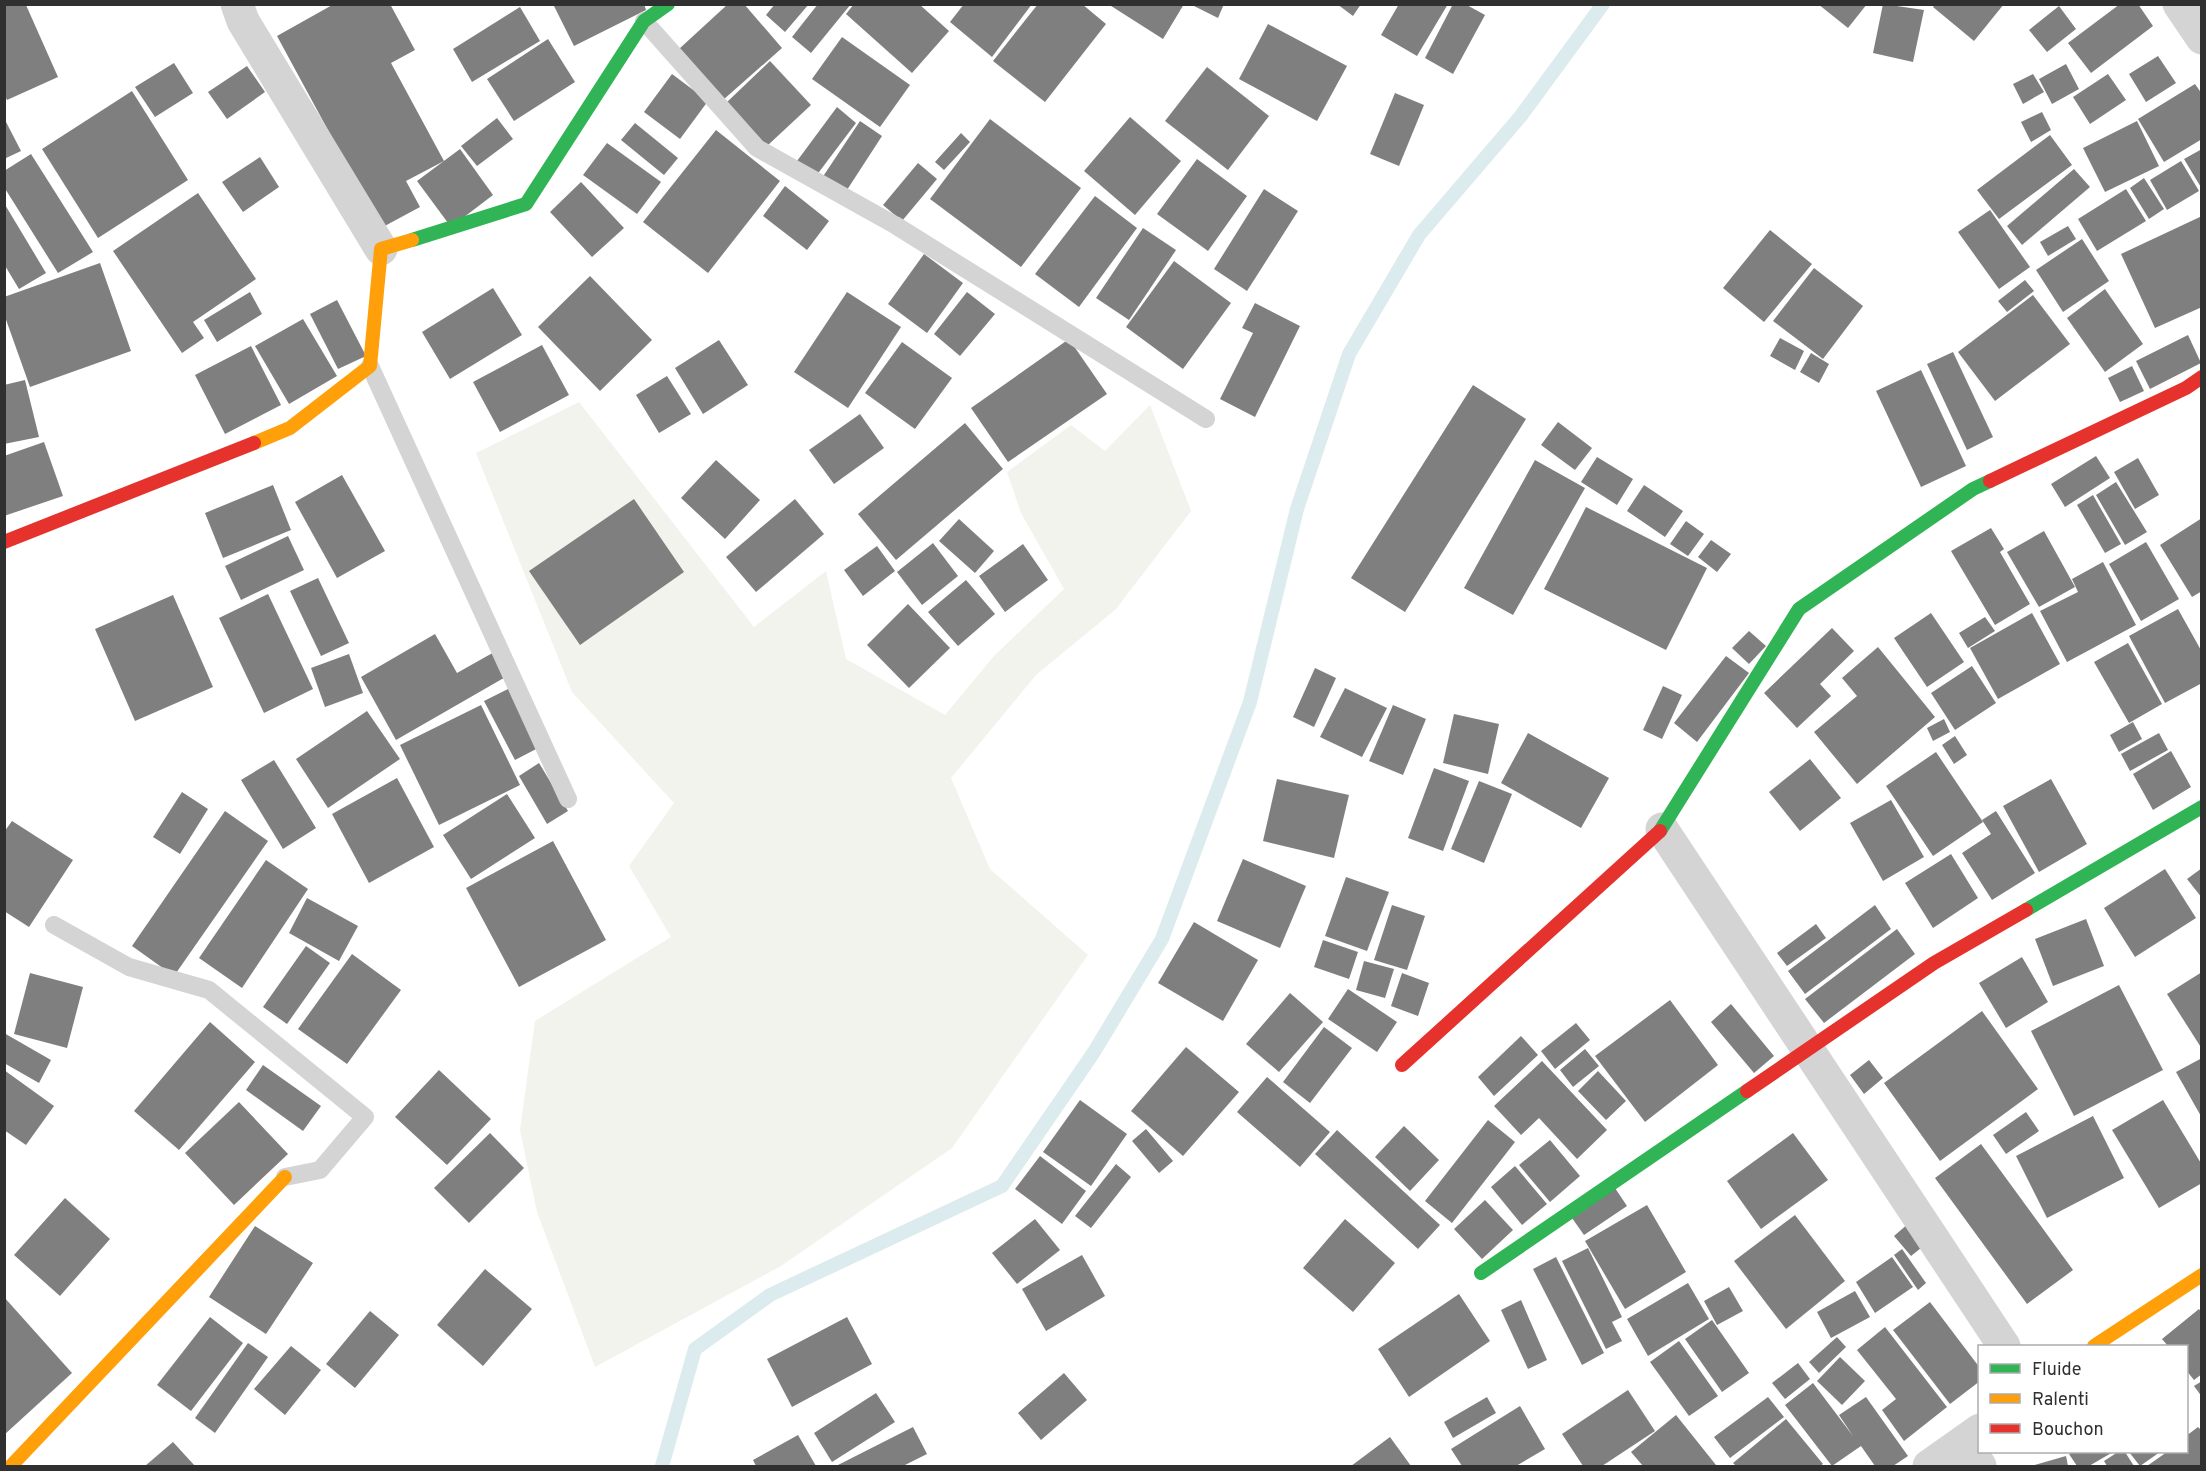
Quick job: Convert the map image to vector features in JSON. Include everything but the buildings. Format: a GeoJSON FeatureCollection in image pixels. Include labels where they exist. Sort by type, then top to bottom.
{"type":"FeatureCollection","features":[{"type":"Feature","properties":{"kind":"street"},"geometry":{"type":"LineString","coordinates":[[4,542],[290,428],[370,366],[381,249],[243,21],[237,4]]}},
{"type":"Feature","properties":{"kind":"street"},"geometry":{"type":"LineString","coordinates":[[381,249],[526,204],[644,21],[668,4]]}},
{"type":"Feature","properties":{"kind":"street"},"geometry":{"type":"LineString","coordinates":[[2179,4],[2202,38]]}},
{"type":"Feature","properties":{"kind":"street"},"geometry":{"type":"LineString","coordinates":[[1402,1065],[1662,829],[1799,609],[1973,489],[2186,388],[2202,377]]}},
{"type":"Feature","properties":{"kind":"street"},"geometry":{"type":"LineString","coordinates":[[1481,1273],[1934,963],[2202,807]]}},
{"type":"Feature","properties":{"kind":"street"},"geometry":{"type":"LineString","coordinates":[[1662,829],[2003,1345]]}},
{"type":"Feature","properties":{"kind":"street"},"geometry":{"type":"LineString","coordinates":[[11,1467],[285,1177]]}},
{"type":"Feature","properties":{"kind":"street"},"geometry":{"type":"LineString","coordinates":[[2097,1345],[2202,1275]]}},
{"type":"Feature","properties":{"kind":"street"},"geometry":{"type":"LineString","coordinates":[[1929,1467],[1974,1446]]}},
{"type":"Feature","properties":{"kind":"lane"},"geometry":{"type":"LineString","coordinates":[[644,21],[757,148],[895,225],[1206,419]]}},
{"type":"Feature","properties":{"kind":"lane"},"geometry":{"type":"LineString","coordinates":[[370,366],[568,800]]}},
{"type":"Feature","properties":{"kind":"lane"},"geometry":{"type":"LineString","coordinates":[[54,926],[129,967],[209,990],[365,1117],[320,1170],[285,1177]]}},
{"type":"Feature","properties":{"kind":"shaded area"},"geometry":{"type":"Polygon","coordinates":[[[579,402],[754,627],[826,571],[846,659],[945,715],[994,656],[1064,589],[1021,513],[1007,472],[1071,425],[1105,451],[1150,405],[1191,511],[1116,609],[1036,675],[951,778],[990,869],[1088,955],[952,1148],[781,1266],[595,1367],[537,1212],[520,1130],[535,1021],[671,937],[629,866],[674,803],[572,692],[476,453],[579,402]]]}},
{"type":"Feature","properties":{"kind":"waterway"},"geometry":{"type":"LineString","coordinates":[[662,1466],[695,1349],[770,1295],[1002,1186],[1094,1052],[1162,939],[1250,702],[1297,509],[1349,354],[1419,235],[1520,117],[1603,4]]}},
{"type":"Feature","properties":{"kind":"traffic: fast"},"geometry":{"type":"LineString","coordinates":[[412,240],[526,204],[644,21],[668,4]]}},
{"type":"Feature","properties":{"kind":"traffic: fast"},"geometry":{"type":"LineString","coordinates":[[1660,831],[1799,609],[1973,489],[1990,481]]}},
{"type":"Feature","properties":{"kind":"traffic: fast"},"geometry":{"type":"LineString","coordinates":[[2026,910],[2202,807]]}},
{"type":"Feature","properties":{"kind":"traffic: fast"},"geometry":{"type":"LineString","coordinates":[[1481,1273],[1747,1091]]}},
{"type":"Feature","properties":{"kind":"traffic: slow"},"geometry":{"type":"LineString","coordinates":[[254,443],[290,428],[370,366],[381,249],[412,240]]}},
{"type":"Feature","properties":{"kind":"traffic: slow"},"geometry":{"type":"LineString","coordinates":[[11,1466],[285,1177]]}},
{"type":"Feature","properties":{"kind":"traffic: slow"},"geometry":{"type":"LineString","coordinates":[[2096,1345],[2202,1275]]}},
{"type":"Feature","properties":{"kind":"traffic: jam"},"geometry":{"type":"LineString","coordinates":[[1990,481],[2186,388],[2202,377]]}},
{"type":"Feature","properties":{"kind":"traffic: jam"},"geometry":{"type":"LineString","coordinates":[[4,542],[254,443]]}},
{"type":"Feature","properties":{"kind":"traffic: jam"},"geometry":{"type":"LineString","coordinates":[[1402,1065],[1660,831]]}},
{"type":"Feature","properties":{"kind":"traffic: jam"},"geometry":{"type":"LineString","coordinates":[[1747,1091],[1934,963],[2026,910]]}}]}
